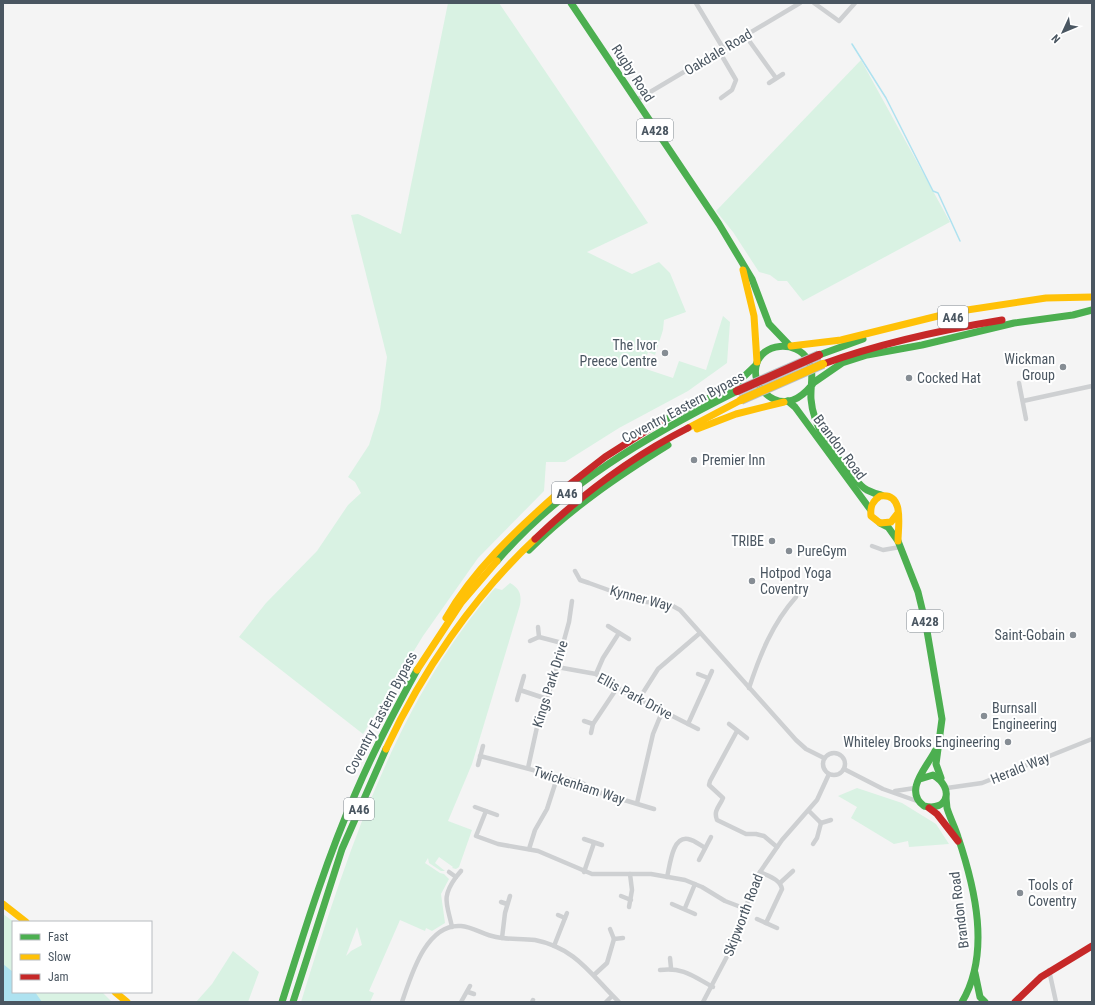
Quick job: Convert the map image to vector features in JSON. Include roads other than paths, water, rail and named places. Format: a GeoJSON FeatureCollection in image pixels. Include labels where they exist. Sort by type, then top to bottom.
{"type":"FeatureCollection","features":[{"type":"Feature","properties":{"kind":"main road","name":"Rugby Road"},"geometry":{"type":"LineString","coordinates":[[572,3],[739,257],[752,279],[769,324],[790,346]]}},
{"type":"Feature","properties":{"kind":"main road","name":"Rugby Road"},"geometry":{"type":"LineString","coordinates":[[739,257],[754,311],[758,339],[757,365]]}},
{"type":"Feature","properties":{"kind":"main road"},"geometry":{"type":"LineString","coordinates":[[435,640],[452,606],[469,584],[500,548],[561,490],[603,459],[650,428],[690,406],[739,384],[748,378],[767,352],[776,347],[841,340],[954,312],[1046,298],[1092,297]]}},
{"type":"Feature","properties":{"kind":"main road","name":"Coventry Eastern Bypass"},"geometry":{"type":"LineString","coordinates":[[282,1002],[321,877],[354,793],[398,701],[435,640],[472,590],[499,558],[541,516],[565,495],[607,464],[654,434],[738,391],[819,355],[848,344],[881,334],[954,317],[1092,297]]}},
{"type":"Feature","properties":{"kind":"main road","name":"Coventry Eastern Bypass"},"geometry":{"type":"LineString","coordinates":[[293,1002],[332,879],[364,795],[410,703],[430,667],[455,629],[480,596],[526,545],[583,494],[614,471],[647,451],[741,400],[849,354],[909,338],[1006,319],[1092,307]]}},
{"type":"Feature","properties":{"kind":"main road"},"geometry":{"type":"LineString","coordinates":[[455,629],[530,548],[588,498],[633,466],[700,428],[736,414],[799,398],[813,384],[842,363],[867,355],[922,344],[1014,322],[1073,315],[1092,310]]}},
{"type":"Feature","properties":{"kind":"main road"},"geometry":{"type":"LineString","coordinates":[[790,346],[806,356],[811,365],[813,384]]}},
{"type":"Feature","properties":{"kind":"main road"},"geometry":{"type":"LineString","coordinates":[[757,365],[757,379],[760,387],[771,398],[786,402]]}},
{"type":"Feature","properties":{"kind":"main road","name":"Brandon Road"},"geometry":{"type":"LineString","coordinates":[[813,384],[811,397],[814,414],[821,432],[832,450],[866,489],[881,495]]}},
{"type":"Feature","properties":{"kind":"main road","name":"Brandon Road"},"geometry":{"type":"LineString","coordinates":[[786,402],[795,407],[870,509]]}},
{"type":"Feature","properties":{"kind":"main road"},"geometry":{"type":"LineString","coordinates":[[881,495],[890,496],[896,501],[898,513],[891,522],[880,523],[873,519],[870,509],[873,501],[881,495]]}},
{"type":"Feature","properties":{"kind":"main road","name":"A428"},"geometry":{"type":"LineString","coordinates":[[898,513],[899,544]]}},
{"type":"Feature","properties":{"kind":"main road","name":"A428"},"geometry":{"type":"LineString","coordinates":[[880,523],[888,527],[899,544],[918,592],[942,719],[937,746],[936,764],[941,778],[947,788]]}},
{"type":"Feature","properties":{"kind":"main road","name":"A428"},"geometry":{"type":"LineString","coordinates":[[915,788],[937,746]]}},
{"type":"Feature","properties":{"kind":"main road"},"geometry":{"type":"LineString","coordinates":[[920,779],[930,775],[941,778]]}},
{"type":"Feature","properties":{"kind":"main road"},"geometry":{"type":"LineString","coordinates":[[915,788],[918,802],[928,808],[938,807],[946,798],[947,788]]}},
{"type":"Feature","properties":{"kind":"main road","name":"Brandon Road"},"geometry":{"type":"LineString","coordinates":[[946,798],[946,808],[966,862],[978,943],[975,973],[963,1001]]}},
{"type":"Feature","properties":{"kind":"main road","name":"Brandon Road"},"geometry":{"type":"LineString","coordinates":[[928,808],[937,814],[960,844]]}},
{"type":"Feature","properties":{"kind":"main road"},"geometry":{"type":"LineString","coordinates":[[3,904],[25,921]]}},
{"type":"Feature","properties":{"kind":"main road"},"geometry":{"type":"LineString","coordinates":[[1008,1002],[1017,1000],[1049,970],[1092,946]]}},
{"type":"Feature","properties":{"kind":"main road","name":"Brandon Road"},"geometry":{"type":"LineString","coordinates":[[975,973],[984,1001]]}},
{"type":"Feature","properties":{"kind":"main road"},"geometry":{"type":"LineString","coordinates":[[116,993],[127,1002]]}},
{"type":"Feature","properties":{"kind":"main road"},"geometry":{"type":"LineString","coordinates":[[963,1001],[969,997],[984,1001]]}},
{"type":"Feature","properties":{"kind":"street"},"geometry":{"type":"LineString","coordinates":[[696,3],[736,80],[732,90],[721,98]]}},
{"type":"Feature","properties":{"kind":"street","name":"Oakdale Road"},"geometry":{"type":"LineString","coordinates":[[635,101],[800,3]]}},
{"type":"Feature","properties":{"kind":"street"},"geometry":{"type":"LineString","coordinates":[[814,3],[839,21],[855,3]]}},
{"type":"Feature","properties":{"kind":"street"},"geometry":{"type":"LineString","coordinates":[[745,35],[776,78]]}},
{"type":"Feature","properties":{"kind":"street"},"geometry":{"type":"LineString","coordinates":[[769,84],[783,74]]}},
{"type":"Feature","properties":{"kind":"street"},"geometry":{"type":"LineString","coordinates":[[1019,383],[1026,419]]}},
{"type":"Feature","properties":{"kind":"street"},"geometry":{"type":"LineString","coordinates":[[1023,401],[1092,386]]}},
{"type":"Feature","properties":{"kind":"street"},"geometry":{"type":"LineString","coordinates":[[872,546],[883,550],[899,544]]}},
{"type":"Feature","properties":{"kind":"street","name":"Kynner Way"},"geometry":{"type":"LineString","coordinates":[[575,570],[580,580],[639,601],[676,607],[684,613],[700,633],[796,740],[806,749],[824,758]]}},
{"type":"Feature","properties":{"kind":"street"},"geometry":{"type":"LineString","coordinates":[[749,688],[757,663],[772,629],[796,597]]}},
{"type":"Feature","properties":{"kind":"street","name":"Kings Park Drive"},"geometry":{"type":"LineString","coordinates":[[528,768],[537,727],[557,667],[562,643],[572,611],[572,601]]}},
{"type":"Feature","properties":{"kind":"street"},"geometry":{"type":"LineString","coordinates":[[608,626],[628,639]]}},
{"type":"Feature","properties":{"kind":"street"},"geometry":{"type":"LineString","coordinates":[[538,627],[539,637]]}},
{"type":"Feature","properties":{"kind":"street"},"geometry":{"type":"LineString","coordinates":[[596,674],[603,658],[619,633]]}},
{"type":"Feature","properties":{"kind":"street"},"geometry":{"type":"LineString","coordinates":[[639,699],[658,669],[700,633]]}},
{"type":"Feature","properties":{"kind":"street"},"geometry":{"type":"LineString","coordinates":[[530,641],[539,637],[562,643]]}},
{"type":"Feature","properties":{"kind":"street","name":"Ellis Park Drive"},"geometry":{"type":"LineString","coordinates":[[557,667],[596,674],[617,688],[698,729]]}},
{"type":"Feature","properties":{"kind":"street","name":"Ellis Park Drive"},"geometry":{"type":"LineString","coordinates":[[688,724],[712,671]]}},
{"type":"Feature","properties":{"kind":"street"},"geometry":{"type":"LineString","coordinates":[[698,674],[708,678]]}},
{"type":"Feature","properties":{"kind":"street"},"geometry":{"type":"LineString","coordinates":[[517,700],[524,676]]}},
{"type":"Feature","properties":{"kind":"street"},"geometry":{"type":"LineString","coordinates":[[591,733],[593,724],[617,688]]}},
{"type":"Feature","properties":{"kind":"street"},"geometry":{"type":"LineString","coordinates":[[520,690],[547,698]]}},
{"type":"Feature","properties":{"kind":"street"},"geometry":{"type":"LineString","coordinates":[[637,803],[653,734],[662,712]]}},
{"type":"Feature","properties":{"kind":"street"},"geometry":{"type":"LineString","coordinates":[[584,721],[593,724]]}},
{"type":"Feature","properties":{"kind":"street"},"geometry":{"type":"LineString","coordinates":[[729,724],[747,738]]}},
{"type":"Feature","properties":{"kind":"street"},"geometry":{"type":"LineString","coordinates":[[737,731],[710,781],[709,785],[723,798],[715,811],[715,815],[717,820],[734,829],[746,834],[764,836],[777,847]]}},
{"type":"Feature","properties":{"kind":"street","name":"Herald Way"},"geometry":{"type":"LineString","coordinates":[[947,788],[982,783],[1092,739]]}},
{"type":"Feature","properties":{"kind":"street"},"geometry":{"type":"LineString","coordinates":[[478,765],[483,746]]}},
{"type":"Feature","properties":{"kind":"street"},"geometry":{"type":"LineString","coordinates":[[830,754],[839,754],[845,760],[844,769],[838,774],[829,774],[824,767],[824,758],[830,754]]}},
{"type":"Feature","properties":{"kind":"street","name":"Twickenham Way"},"geometry":{"type":"LineString","coordinates":[[480,756],[528,768],[557,778],[582,783],[601,793],[654,809]]}},
{"type":"Feature","properties":{"kind":"street"},"geometry":{"type":"LineString","coordinates":[[844,769],[883,789],[893,791],[918,802]]}},
{"type":"Feature","properties":{"kind":"street","name":"Skipworth Road"},"geometry":{"type":"LineString","coordinates":[[703,1002],[713,987],[733,945],[751,892],[760,872],[777,847],[817,800],[829,774]]}},
{"type":"Feature","properties":{"kind":"street"},"geometry":{"type":"LineString","coordinates":[[529,849],[535,830],[547,809],[557,778]]}},
{"type":"Feature","properties":{"kind":"street"},"geometry":{"type":"LineString","coordinates":[[893,791],[915,788]]}},
{"type":"Feature","properties":{"kind":"street"},"geometry":{"type":"LineString","coordinates":[[475,807],[497,815]]}},
{"type":"Feature","properties":{"kind":"street"},"geometry":{"type":"LineString","coordinates":[[486,811],[476,836],[498,844],[529,849],[554,858],[584,872],[600,875],[630,874],[667,877],[695,884],[725,901],[746,909]]}},
{"type":"Feature","properties":{"kind":"street"},"geometry":{"type":"LineString","coordinates":[[809,811],[821,823]]}},
{"type":"Feature","properties":{"kind":"street"},"geometry":{"type":"LineString","coordinates":[[821,823],[831,820]]}},
{"type":"Feature","properties":{"kind":"street"},"geometry":{"type":"LineString","coordinates":[[813,844],[817,838],[821,823]]}},
{"type":"Feature","properties":{"kind":"street"},"geometry":{"type":"LineString","coordinates":[[698,860],[711,837]]}},
{"type":"Feature","properties":{"kind":"street"},"geometry":{"type":"LineString","coordinates":[[584,839],[602,845]]}},
{"type":"Feature","properties":{"kind":"street"},"geometry":{"type":"LineString","coordinates":[[667,877],[674,850],[680,840],[691,840],[705,848]]}},
{"type":"Feature","properties":{"kind":"street"},"geometry":{"type":"LineString","coordinates":[[584,872],[594,843]]}},
{"type":"Feature","properties":{"kind":"street"},"geometry":{"type":"LineString","coordinates":[[452,927],[446,897],[447,891],[461,871]]}},
{"type":"Feature","properties":{"kind":"street"},"geometry":{"type":"LineString","coordinates":[[449,872],[456,877]]}},
{"type":"Feature","properties":{"kind":"street"},"geometry":{"type":"LineString","coordinates":[[760,872],[780,883],[782,889],[781,894],[766,922]]}},
{"type":"Feature","properties":{"kind":"street"},"geometry":{"type":"LineString","coordinates":[[780,883],[793,872]]}},
{"type":"Feature","properties":{"kind":"street"},"geometry":{"type":"LineString","coordinates":[[629,907],[632,890],[630,874]]}},
{"type":"Feature","properties":{"kind":"street"},"geometry":{"type":"LineString","coordinates":[[685,908],[695,884]]}},
{"type":"Feature","properties":{"kind":"street"},"geometry":{"type":"LineString","coordinates":[[502,938],[507,904],[510,896]]}},
{"type":"Feature","properties":{"kind":"street"},"geometry":{"type":"LineString","coordinates":[[621,896],[631,900]]}},
{"type":"Feature","properties":{"kind":"street"},"geometry":{"type":"LineString","coordinates":[[501,902],[507,904]]}},
{"type":"Feature","properties":{"kind":"street"},"geometry":{"type":"LineString","coordinates":[[672,904],[685,908],[695,914]]}},
{"type":"Feature","properties":{"kind":"street"},"geometry":{"type":"LineString","coordinates":[[554,946],[567,912]]}},
{"type":"Feature","properties":{"kind":"street"},"geometry":{"type":"LineString","coordinates":[[558,915],[565,918]]}},
{"type":"Feature","properties":{"kind":"street"},"geometry":{"type":"LineString","coordinates":[[757,919],[777,928]]}},
{"type":"Feature","properties":{"kind":"street"},"geometry":{"type":"LineString","coordinates":[[402,1002],[412,974],[427,945],[438,932],[452,927],[461,926],[486,935],[502,938],[528,939],[554,946],[576,958],[619,1002]]}},
{"type":"Feature","properties":{"kind":"street"},"geometry":{"type":"LineString","coordinates":[[594,975],[607,963],[614,939],[610,929]]}},
{"type":"Feature","properties":{"kind":"street"},"geometry":{"type":"LineString","coordinates":[[614,939],[623,938]]}},
{"type":"Feature","properties":{"kind":"street"},"geometry":{"type":"LineString","coordinates":[[670,958],[672,968]]}},
{"type":"Feature","properties":{"kind":"street"},"geometry":{"type":"LineString","coordinates":[[660,970],[672,968],[684,970],[713,987]]}},
{"type":"Feature","properties":{"kind":"street"},"geometry":{"type":"LineString","coordinates":[[1049,970],[1056,1002]]}},
{"type":"Feature","properties":{"kind":"street"},"geometry":{"type":"LineString","coordinates":[[461,1002],[470,986]]}},
{"type":"Feature","properties":{"kind":"street"},"geometry":{"type":"LineString","coordinates":[[468,992],[474,994]]}},
{"type":"Feature","properties":{"kind":"street"},"geometry":{"type":"LineString","coordinates":[[606,1002],[612,996]]}},
{"type":"Feature","properties":{"kind":"water"},"geometry":{"type":"Polygon","coordinates":[[[3,964],[12,971],[12,993],[36,993],[42,1002],[3,1002],[3,964]]]}},
{"type":"Feature","properties":{"kind":"waterway"},"geometry":{"type":"LineString","coordinates":[[852,44],[886,98],[933,191],[938,193],[960,241]]}},
{"type":"Feature","properties":{"kind":"place","name":"The Ivor Preece Centre"},"geometry":{"type":"Point","coordinates":[665,353]}},
{"type":"Feature","properties":{"kind":"place","name":"Wickman Group"},"geometry":{"type":"Point","coordinates":[1063,367]}},
{"type":"Feature","properties":{"kind":"place","name":"Cocked Hat"},"geometry":{"type":"Point","coordinates":[909,378]}},
{"type":"Feature","properties":{"kind":"place","name":"Premier Inn"},"geometry":{"type":"Point","coordinates":[694,460]}},
{"type":"Feature","properties":{"kind":"place","name":"TRIBE"},"geometry":{"type":"Point","coordinates":[772,541]}},
{"type":"Feature","properties":{"kind":"place","name":"PureGym"},"geometry":{"type":"Point","coordinates":[789,551]}},
{"type":"Feature","properties":{"kind":"place","name":"Hotpod Yoga Coventry"},"geometry":{"type":"Point","coordinates":[752,581]}},
{"type":"Feature","properties":{"kind":"place","name":"Saint-Gobain"},"geometry":{"type":"Point","coordinates":[1073,635]}},
{"type":"Feature","properties":{"kind":"place","name":"Burnsall Engineering"},"geometry":{"type":"Point","coordinates":[984,716]}},
{"type":"Feature","properties":{"kind":"place","name":"Whiteley Brooks Engineering"},"geometry":{"type":"Point","coordinates":[1008,742]}},
{"type":"Feature","properties":{"kind":"place","name":"Tools of Coventry"},"geometry":{"type":"Point","coordinates":[1020,893]}}]}
